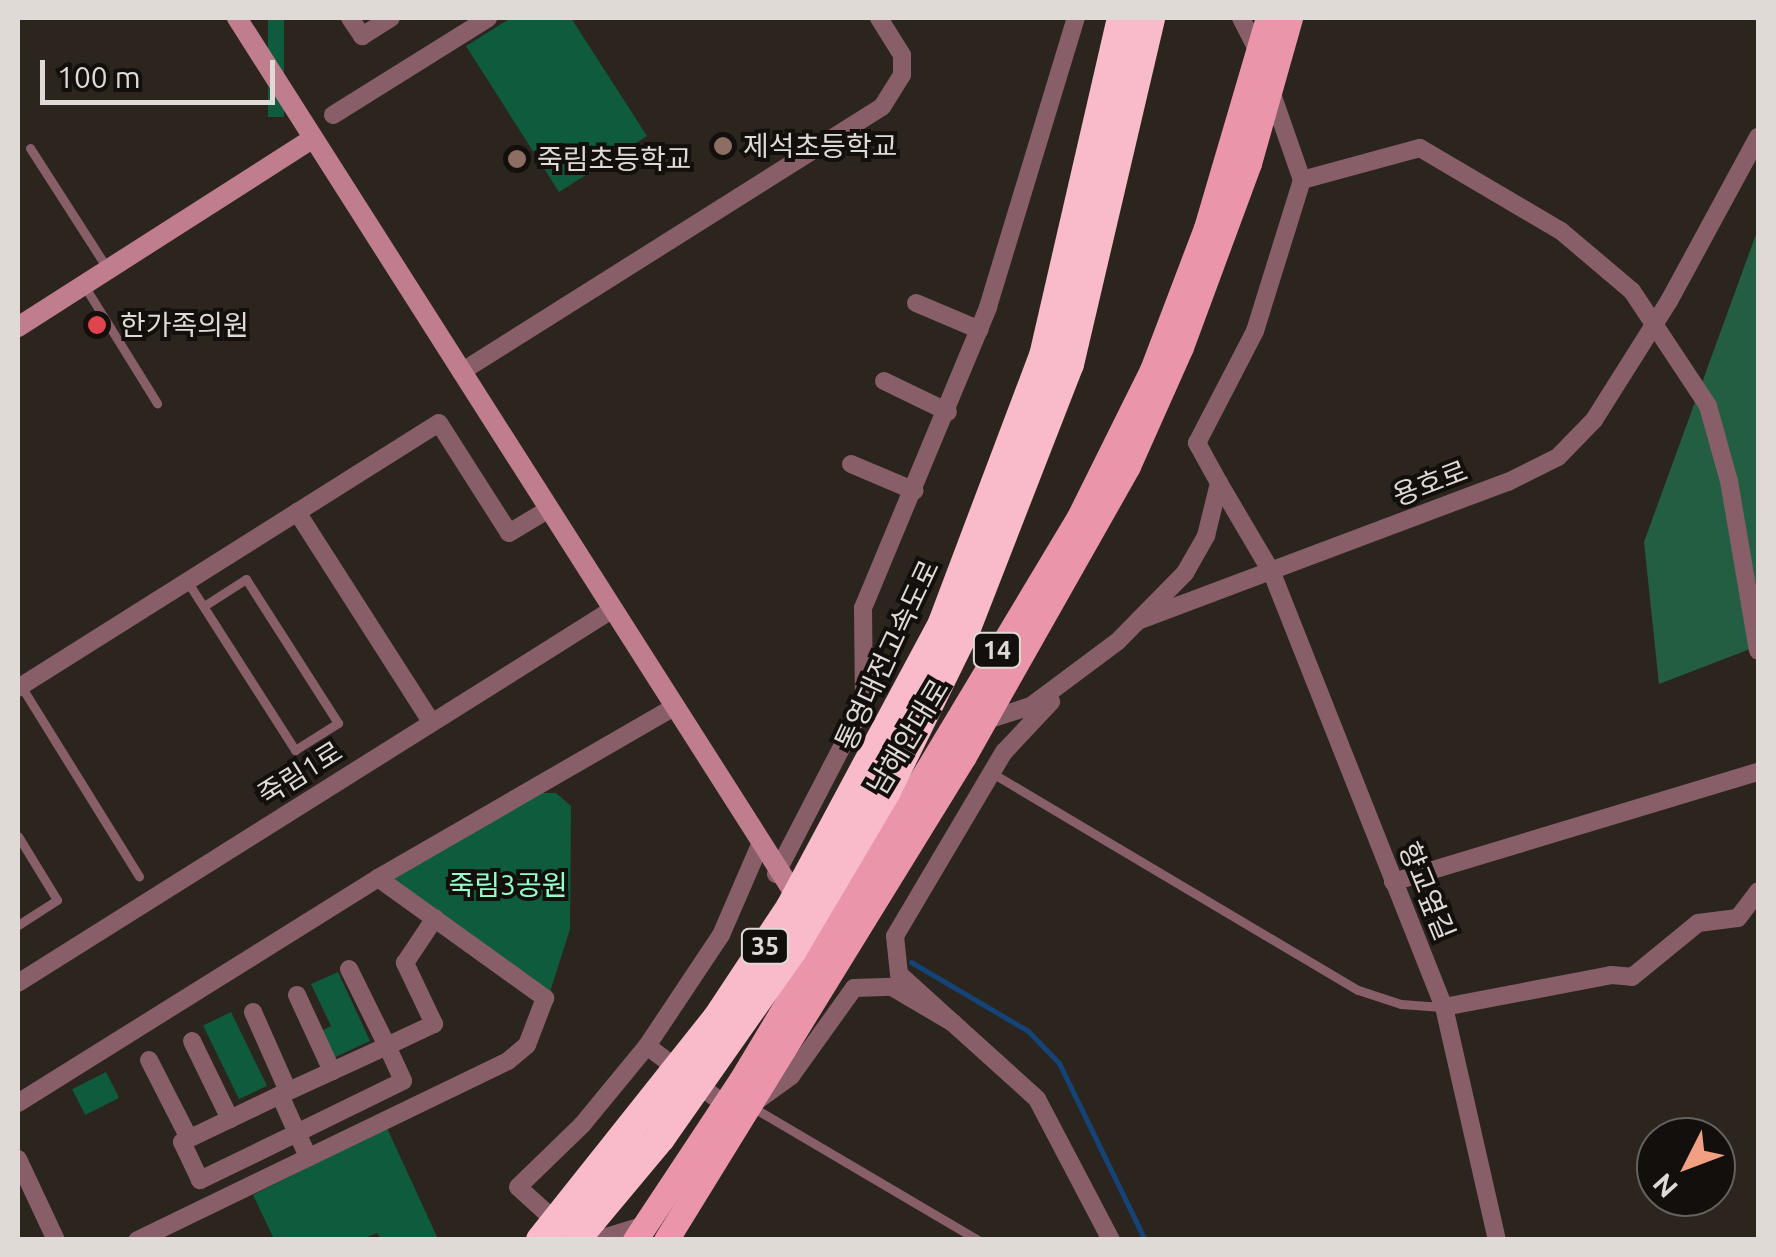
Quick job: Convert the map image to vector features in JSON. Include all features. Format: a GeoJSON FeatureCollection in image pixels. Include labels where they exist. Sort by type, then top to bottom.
{"type":"FeatureCollection","features":[{"type":"Feature","properties":{"kind":"highway","name":"통영대전고속도로"},"geometry":{"type":"LineString","coordinates":[[541,1240],[718,1019],[791,907],[955,626],[1044,356],[1122,18]]}},
{"type":"Feature","properties":{"kind":"highway","name":"통영대전고속도로"},"geometry":{"type":"LineString","coordinates":[[575,1240],[660,1138],[792,950],[886,791],[1069,364],[1150,18]]}},
{"type":"Feature","properties":{"kind":"main road","name":"남해안대로"},"geometry":{"type":"LineString","coordinates":[[737,1105],[826,933],[1079,517],[1152,370],[1206,228],[1268,18]]}},
{"type":"Feature","properties":{"kind":"main road","name":"남해안대로"},"geometry":{"type":"LineString","coordinates":[[648,1235],[848,950],[1085,551],[1156,408],[1249,163],[1290,18]]}},
{"type":"Feature","properties":{"kind":"street"},"geometry":{"type":"LineString","coordinates":[[238,18],[613,609],[776,874],[826,933],[848,950]]}},
{"type":"Feature","properties":{"kind":"street"},"geometry":{"type":"LineString","coordinates":[[350,18],[362,36],[391,18]]}},
{"type":"Feature","properties":{"kind":"street"},"geometry":{"type":"LineString","coordinates":[[333,115],[488,18]]}},
{"type":"Feature","properties":{"kind":"street"},"geometry":{"type":"LineString","coordinates":[[462,372],[882,107],[902,74],[902,55],[879,18]]}},
{"type":"Feature","properties":{"kind":"street"},"geometry":{"type":"LineString","coordinates":[[776,874],[864,704],[863,608],[980,330],[1076,18]]}},
{"type":"Feature","properties":{"kind":"street"},"geometry":{"type":"LineString","coordinates":[[1241,18],[1258,51]]}},
{"type":"Feature","properties":{"kind":"street"},"geometry":{"type":"LineString","coordinates":[[1270,88],[1302,180],[1420,148],[1561,232],[1609,268],[1653,323],[1708,406],[1729,481],[1758,651]]}},
{"type":"Feature","properties":{"kind":"street","name":"용호로"},"geometry":{"type":"LineString","coordinates":[[984,722],[1031,706],[1140,620],[1272,574],[1558,456],[1594,420],[1758,137]]}},
{"type":"Feature","properties":{"kind":"street"},"geometry":{"type":"LineString","coordinates":[[18,327],[313,138]]}},
{"type":"Feature","properties":{"kind":"street","name":"향교옆길"},"geometry":{"type":"LineString","coordinates":[[1302,180],[1256,331],[1197,443],[1272,574],[1444,1007],[1497,1240]]}},
{"type":"Feature","properties":{"kind":"street"},"geometry":{"type":"LineString","coordinates":[[916,304],[980,330]]}},
{"type":"Feature","properties":{"kind":"street"},"geometry":{"type":"LineString","coordinates":[[884,381],[948,412]]}},
{"type":"Feature","properties":{"kind":"street"},"geometry":{"type":"LineString","coordinates":[[19,687],[440,423],[509,533],[549,509]]}},
{"type":"Feature","properties":{"kind":"street"},"geometry":{"type":"LineString","coordinates":[[851,464],[915,491]]}},
{"type":"Feature","properties":{"kind":"street"},"geometry":{"type":"LineString","coordinates":[[1140,620],[1186,573],[1206,536],[1219,483]]}},
{"type":"Feature","properties":{"kind":"street"},"geometry":{"type":"LineString","coordinates":[[297,512],[432,723]]}},
{"type":"Feature","properties":{"kind":"street","name":"죽림1로"},"geometry":{"type":"LineString","coordinates":[[18,983],[613,609]]}},
{"type":"Feature","properties":{"kind":"street"},"geometry":{"type":"LineString","coordinates":[[1085,667],[1019,732],[895,936],[899,974],[1037,1098],[1112,1240]]}},
{"type":"Feature","properties":{"kind":"street"},"geometry":{"type":"LineString","coordinates":[[18,1103],[378,878],[674,707]]}},
{"type":"Feature","properties":{"kind":"street"},"geometry":{"type":"LineString","coordinates":[[1393,882],[1758,772]]}},
{"type":"Feature","properties":{"kind":"street"},"geometry":{"type":"LineString","coordinates":[[575,1240],[518,1187],[647,1046],[721,935],[759,847]]}},
{"type":"Feature","properties":{"kind":"street"},"geometry":{"type":"LineString","coordinates":[[137,1240],[508,1061],[527,1045],[545,998],[378,878]]}},
{"type":"Feature","properties":{"kind":"street"},"geometry":{"type":"LineString","coordinates":[[1444,1007],[1612,975],[1632,977],[1698,923],[1738,918],[1758,891]]}},
{"type":"Feature","properties":{"kind":"street"},"geometry":{"type":"LineString","coordinates":[[348,969],[386,1046],[404,1081],[200,1180],[182,1142],[230,1118],[332,1072],[386,1046],[434,1024],[405,962],[435,918]]}},
{"type":"Feature","properties":{"kind":"street"},"geometry":{"type":"LineString","coordinates":[[647,1046],[737,1105],[791,1076],[854,988],[892,987],[953,1023]]}},
{"type":"Feature","properties":{"kind":"street"},"geometry":{"type":"LineString","coordinates":[[297,995],[332,1072]]}},
{"type":"Feature","properties":{"kind":"street"},"geometry":{"type":"LineString","coordinates":[[253,1012],[308,1157]]}},
{"type":"Feature","properties":{"kind":"street"},"geometry":{"type":"LineString","coordinates":[[192,1041],[230,1118]]}},
{"type":"Feature","properties":{"kind":"street"},"geometry":{"type":"LineString","coordinates":[[149,1060],[190,1138]]}},
{"type":"Feature","properties":{"kind":"street"},"geometry":{"type":"LineString","coordinates":[[18,1159],[56,1240]]}},
{"type":"Feature","properties":{"kind":"street"},"geometry":{"type":"LineString","coordinates":[[596,1240],[648,1235]]}},
{"type":"Feature","properties":{"kind":"lane"},"geometry":{"type":"LineString","coordinates":[[30,148],[108,270]]}},
{"type":"Feature","properties":{"kind":"lane"},"geometry":{"type":"LineString","coordinates":[[84,286],[158,403]]}},
{"type":"Feature","properties":{"kind":"lane"},"geometry":{"type":"LineString","coordinates":[[188,581],[295,750],[338,723],[246,579],[204,606]]}},
{"type":"Feature","properties":{"kind":"lane"},"geometry":{"type":"LineString","coordinates":[[19,687],[140,876]]}},
{"type":"Feature","properties":{"kind":"lane"},"geometry":{"type":"LineString","coordinates":[[992,773],[1339,980],[1400,1004],[1444,1007]]}},
{"type":"Feature","properties":{"kind":"lane"},"geometry":{"type":"LineString","coordinates":[[18,836],[58,900],[18,925]]}},
{"type":"Feature","properties":{"kind":"lane"},"geometry":{"type":"LineString","coordinates":[[737,1105],[978,1240]]}},
{"type":"Feature","properties":{"kind":"green space"},"geometry":{"type":"Polygon","coordinates":[[[268,18],[284,18],[284,117],[268,117],[268,18]]]}},
{"type":"Feature","properties":{"kind":"green space"},"geometry":{"type":"Polygon","coordinates":[[[511,18],[571,18],[647,136],[559,192],[466,46],[511,18]]]}},
{"type":"Feature","properties":{"kind":"green space"},"geometry":{"type":"Polygon","coordinates":[[[1758,229],[1758,646],[1659,684],[1644,542],[1758,229]]]}},
{"type":"Feature","properties":{"kind":"green space","name":"죽림3공원"},"geometry":{"type":"Polygon","coordinates":[[[539,793],[556,793],[571,806],[570,929],[550,992],[392,880],[539,793]]]}},
{"type":"Feature","properties":{"kind":"green space"},"geometry":{"type":"Polygon","coordinates":[[[338,972],[370,1041],[333,1058],[321,1031],[331,1026],[311,984],[338,972]]]}},
{"type":"Feature","properties":{"kind":"green space"},"geometry":{"type":"Polygon","coordinates":[[[231,1012],[267,1086],[239,1099],[203,1026],[231,1012]]]}},
{"type":"Feature","properties":{"kind":"green space"},"geometry":{"type":"Polygon","coordinates":[[[106,1072],[119,1098],[85,1115],[72,1089],[106,1072]]]}},
{"type":"Feature","properties":{"kind":"green space"},"geometry":{"type":"Polygon","coordinates":[[[387,1128],[438,1239],[381,1239],[377,1233],[362,1239],[274,1239],[253,1195],[387,1128]]]}},
{"type":"Feature","properties":{"kind":"waterway"},"geometry":{"type":"LineString","coordinates":[[911,962],[1028,1031],[1059,1063],[1145,1240]]}},
{"type":"Feature","properties":{"kind":"place","name":"제석초등학교"},"geometry":{"type":"Point","coordinates":[723,146]}},
{"type":"Feature","properties":{"kind":"place","name":"죽림초등학교"},"geometry":{"type":"Point","coordinates":[517,159]}},
{"type":"Feature","properties":{"kind":"place","name":"한가족의원"},"geometry":{"type":"Point","coordinates":[97,325]}}]}
